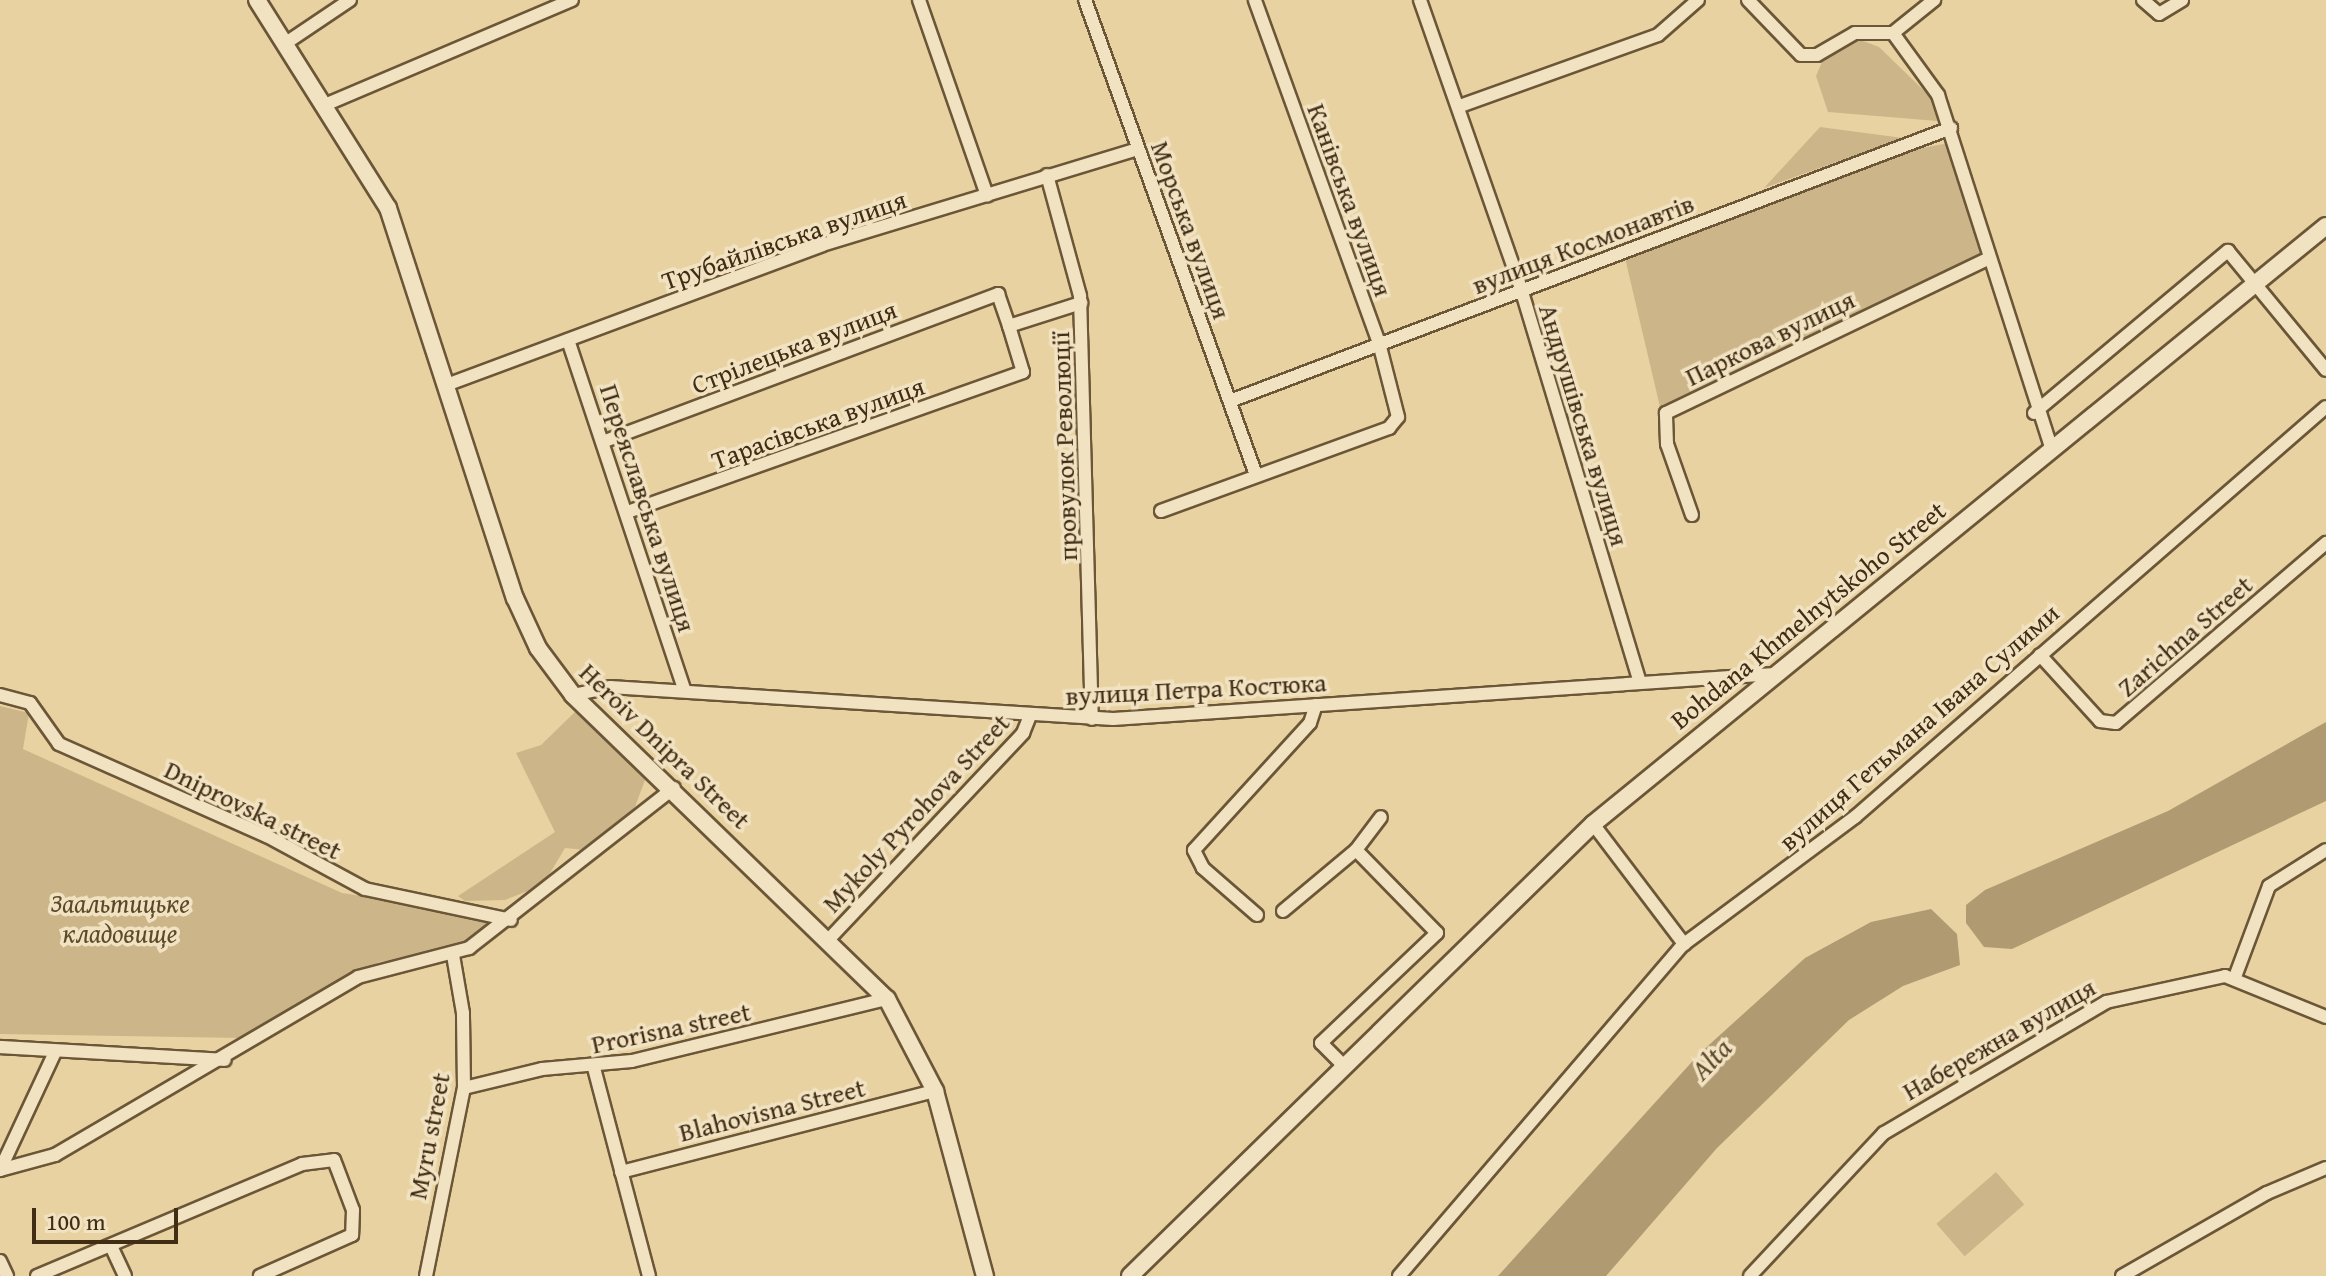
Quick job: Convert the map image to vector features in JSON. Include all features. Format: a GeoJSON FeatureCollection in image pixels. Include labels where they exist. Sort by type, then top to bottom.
{"type":"FeatureCollection","features":[{"type":"Feature","properties":{"kind":"main road","name":"Heroiv Dnipra Street"},"geometry":{"type":"LineString","coordinates":[[257,0],[327,104],[388,208],[449,384],[515,598],[538,648],[573,695],[830,938],[887,999],[935,1091],[985,1276]]}},
{"type":"Feature","properties":{"kind":"main road","name":"Bohdana Khmelnytskoho Street"},"geometry":{"type":"LineString","coordinates":[[1130,1276],[1593,824],[2253,280],[2326,226]]}},
{"type":"Feature","properties":{"kind":"street"},"geometry":{"type":"LineString","coordinates":[[286,43],[350,0]]}},
{"type":"Feature","properties":{"kind":"street"},"geometry":{"type":"LineString","coordinates":[[327,104],[572,0]]}},
{"type":"Feature","properties":{"kind":"street"},"geometry":{"type":"LineString","coordinates":[[919,0],[987,195]]}},
{"type":"Feature","properties":{"kind":"street","name":"Морська вулиця"},"geometry":{"type":"LineString","coordinates":[[1085,0],[1256,475]]}},
{"type":"Feature","properties":{"kind":"street","name":"Канівська вулиця"},"geometry":{"type":"LineString","coordinates":[[1255,0],[1379,343],[1398,417],[1389,428],[1256,475]]}},
{"type":"Feature","properties":{"kind":"street","name":"Андрушівська вулиця"},"geometry":{"type":"LineString","coordinates":[[1420,0],[1460,106],[1522,292],[1640,683]]}},
{"type":"Feature","properties":{"kind":"street"},"geometry":{"type":"LineString","coordinates":[[1460,106],[1658,35],[1698,0]]}},
{"type":"Feature","properties":{"kind":"street"},"geometry":{"type":"LineString","coordinates":[[1748,0],[1801,55],[1817,55],[1855,33],[1893,33],[1934,0]]}},
{"type":"Feature","properties":{"kind":"street"},"geometry":{"type":"LineString","coordinates":[[2143,0],[2159,14],[2182,0]]}},
{"type":"Feature","properties":{"kind":"street"},"geometry":{"type":"LineString","coordinates":[[1893,33],[1938,95],[1951,128],[2034,413],[2051,447]]}},
{"type":"Feature","properties":{"kind":"street","name":"вулиця Космонавтів"},"geometry":{"type":"LineString","coordinates":[[1230,401],[1951,128]]}},
{"type":"Feature","properties":{"kind":"street","name":"Трубайлівська вулиця"},"geometry":{"type":"LineString","coordinates":[[449,384],[822,245],[1138,149]]}},
{"type":"Feature","properties":{"kind":"street","name":"провулок Революції"},"geometry":{"type":"LineString","coordinates":[[1047,175],[1081,303],[1092,719]]}},
{"type":"Feature","properties":{"kind":"street"},"geometry":{"type":"LineString","coordinates":[[2034,413],[2223,253],[2235,253],[2326,370]]}},
{"type":"Feature","properties":{"kind":"street","name":"Паркова вулиця"},"geometry":{"type":"LineString","coordinates":[[1692,515],[1667,444],[1666,413],[1989,258]]}},
{"type":"Feature","properties":{"kind":"street","name":"Стрілецька вулиця"},"geometry":{"type":"LineString","coordinates":[[605,441],[998,294],[1009,326]]}},
{"type":"Feature","properties":{"kind":"street"},"geometry":{"type":"LineString","coordinates":[[1009,326],[1081,303]]}},
{"type":"Feature","properties":{"kind":"street","name":"Тарасівська вулиця"},"geometry":{"type":"LineString","coordinates":[[627,512],[1023,372],[1009,326]]}},
{"type":"Feature","properties":{"kind":"street","name":"Переяславська вулиця"},"geometry":{"type":"LineString","coordinates":[[568,340],[605,441],[685,691]]}},
{"type":"Feature","properties":{"kind":"street","name":"вулиця Гетьмана Івана Сулими"},"geometry":{"type":"LineString","coordinates":[[1399,1276],[1684,944],[1855,817],[2326,407]]}},
{"type":"Feature","properties":{"kind":"street"},"geometry":{"type":"LineString","coordinates":[[1161,511],[1256,475]]}},
{"type":"Feature","properties":{"kind":"street","name":"Zarichna Street"},"geometry":{"type":"LineString","coordinates":[[2040,655],[2100,721],[2116,723],[2326,543]]}},
{"type":"Feature","properties":{"kind":"street","name":"вулиця Петра Костюка"},"geometry":{"type":"LineString","coordinates":[[573,695],[610,687],[1092,719],[1774,674]]}},
{"type":"Feature","properties":{"kind":"street","name":"Dniprovska street"},"geometry":{"type":"LineString","coordinates":[[0,695],[30,703],[59,744],[256,831],[365,889],[511,920]]}},
{"type":"Feature","properties":{"kind":"street"},"geometry":{"type":"LineString","coordinates":[[1257,915],[1203,868],[1194,850],[1310,723],[1316,705]]}},
{"type":"Feature","properties":{"kind":"street","name":"Mykoly Pyrohova Street"},"geometry":{"type":"LineString","coordinates":[[830,938],[1023,733],[1030,716]]}},
{"type":"Feature","properties":{"kind":"street"},"geometry":{"type":"LineString","coordinates":[[0,1170],[55,1155],[225,1060],[358,977],[453,955],[511,920],[674,788]]}},
{"type":"Feature","properties":{"kind":"street"},"geometry":{"type":"LineString","coordinates":[[1283,911],[1356,850],[1381,817]]}},
{"type":"Feature","properties":{"kind":"street"},"geometry":{"type":"LineString","coordinates":[[1593,824],[1684,944]]}},
{"type":"Feature","properties":{"kind":"street"},"geometry":{"type":"LineString","coordinates":[[1343,1065],[1321,1043],[1437,933],[1356,850]]}},
{"type":"Feature","properties":{"kind":"street"},"geometry":{"type":"LineString","coordinates":[[2235,977],[2269,886],[2326,850]]}},
{"type":"Feature","properties":{"kind":"street","name":"Myru street"},"geometry":{"type":"LineString","coordinates":[[426,1276],[464,1088],[463,1013],[453,955]]}},
{"type":"Feature","properties":{"kind":"street","name":"Набережна вулиця"},"geometry":{"type":"LineString","coordinates":[[1750,1276],[1869,1146],[1987,1067],[2118,997],[2187,979],[2235,977],[2326,1017]]}},
{"type":"Feature","properties":{"kind":"street","name":"Prorisna street"},"geometry":{"type":"LineString","coordinates":[[464,1088],[542,1069],[594,1068],[887,999]]}},
{"type":"Feature","properties":{"kind":"street"},"geometry":{"type":"LineString","coordinates":[[0,1047],[55,1052],[215,1053],[225,1060]]}},
{"type":"Feature","properties":{"kind":"street"},"geometry":{"type":"LineString","coordinates":[[0,1170],[55,1052]]}},
{"type":"Feature","properties":{"kind":"street"},"geometry":{"type":"LineString","coordinates":[[594,1068],[649,1276]]}},
{"type":"Feature","properties":{"kind":"street","name":"Blahovisna Street"},"geometry":{"type":"LineString","coordinates":[[621,1172],[935,1091]]}},
{"type":"Feature","properties":{"kind":"street"},"geometry":{"type":"LineString","coordinates":[[37,1276],[302,1164],[334,1160],[353,1210],[352,1235],[260,1276]]}},
{"type":"Feature","properties":{"kind":"street"},"geometry":{"type":"LineString","coordinates":[[2122,1276],[2256,1198],[2326,1168]]}},
{"type":"Feature","properties":{"kind":"street"},"geometry":{"type":"LineString","coordinates":[[111,1246],[125,1276]]}},
{"type":"Feature","properties":{"kind":"street"},"geometry":{"type":"LineString","coordinates":[[0,1261],[7,1276]]}},
{"type":"Feature","properties":{"kind":"green space"},"geometry":{"type":"Polygon","coordinates":[[[1858,39],[1879,47],[1942,108],[1937,121],[1828,112],[1816,76],[1822,62],[1858,39]]]}},
{"type":"Feature","properties":{"kind":"green space"},"geometry":{"type":"Polygon","coordinates":[[[1820,127],[1903,138],[1764,188],[1820,127]]]}},
{"type":"Feature","properties":{"kind":"green space"},"geometry":{"type":"Polygon","coordinates":[[[1949,143],[1982,254],[1660,407],[1625,258],[1912,150],[1949,143]]]}},
{"type":"Feature","properties":{"kind":"green space","name":"Заальтицьке кладовище"},"geometry":{"type":"Polygon","coordinates":[[[0,706],[29,713],[23,749],[342,893],[495,916],[493,925],[447,952],[379,962],[240,1038],[0,1034],[0,706]]]}},
{"type":"Feature","properties":{"kind":"green space"},"geometry":{"type":"Polygon","coordinates":[[[577,710],[645,780],[635,807],[585,850],[565,848],[543,885],[505,900],[465,901],[458,896],[555,832],[516,753],[541,745],[577,710]]]}},
{"type":"Feature","properties":{"kind":"green space"},"geometry":{"type":"Polygon","coordinates":[[[1996,1172],[2024,1204],[1965,1256],[1936,1224],[1996,1172]]]}},
{"type":"Feature","properties":{"kind":"water"},"geometry":{"type":"Polygon","coordinates":[[[2326,722],[2326,801],[2012,949],[1984,947],[1966,923],[1966,905],[1985,890],[2168,811],[2326,722]]]}},
{"type":"Feature","properties":{"kind":"water","name":"Alta"},"geometry":{"type":"Polygon","coordinates":[[[1931,909],[1957,934],[1960,965],[1903,986],[1849,1020],[1717,1148],[1606,1276],[1498,1276],[1699,1054],[1805,958],[1871,922],[1931,909]]]}}]}
